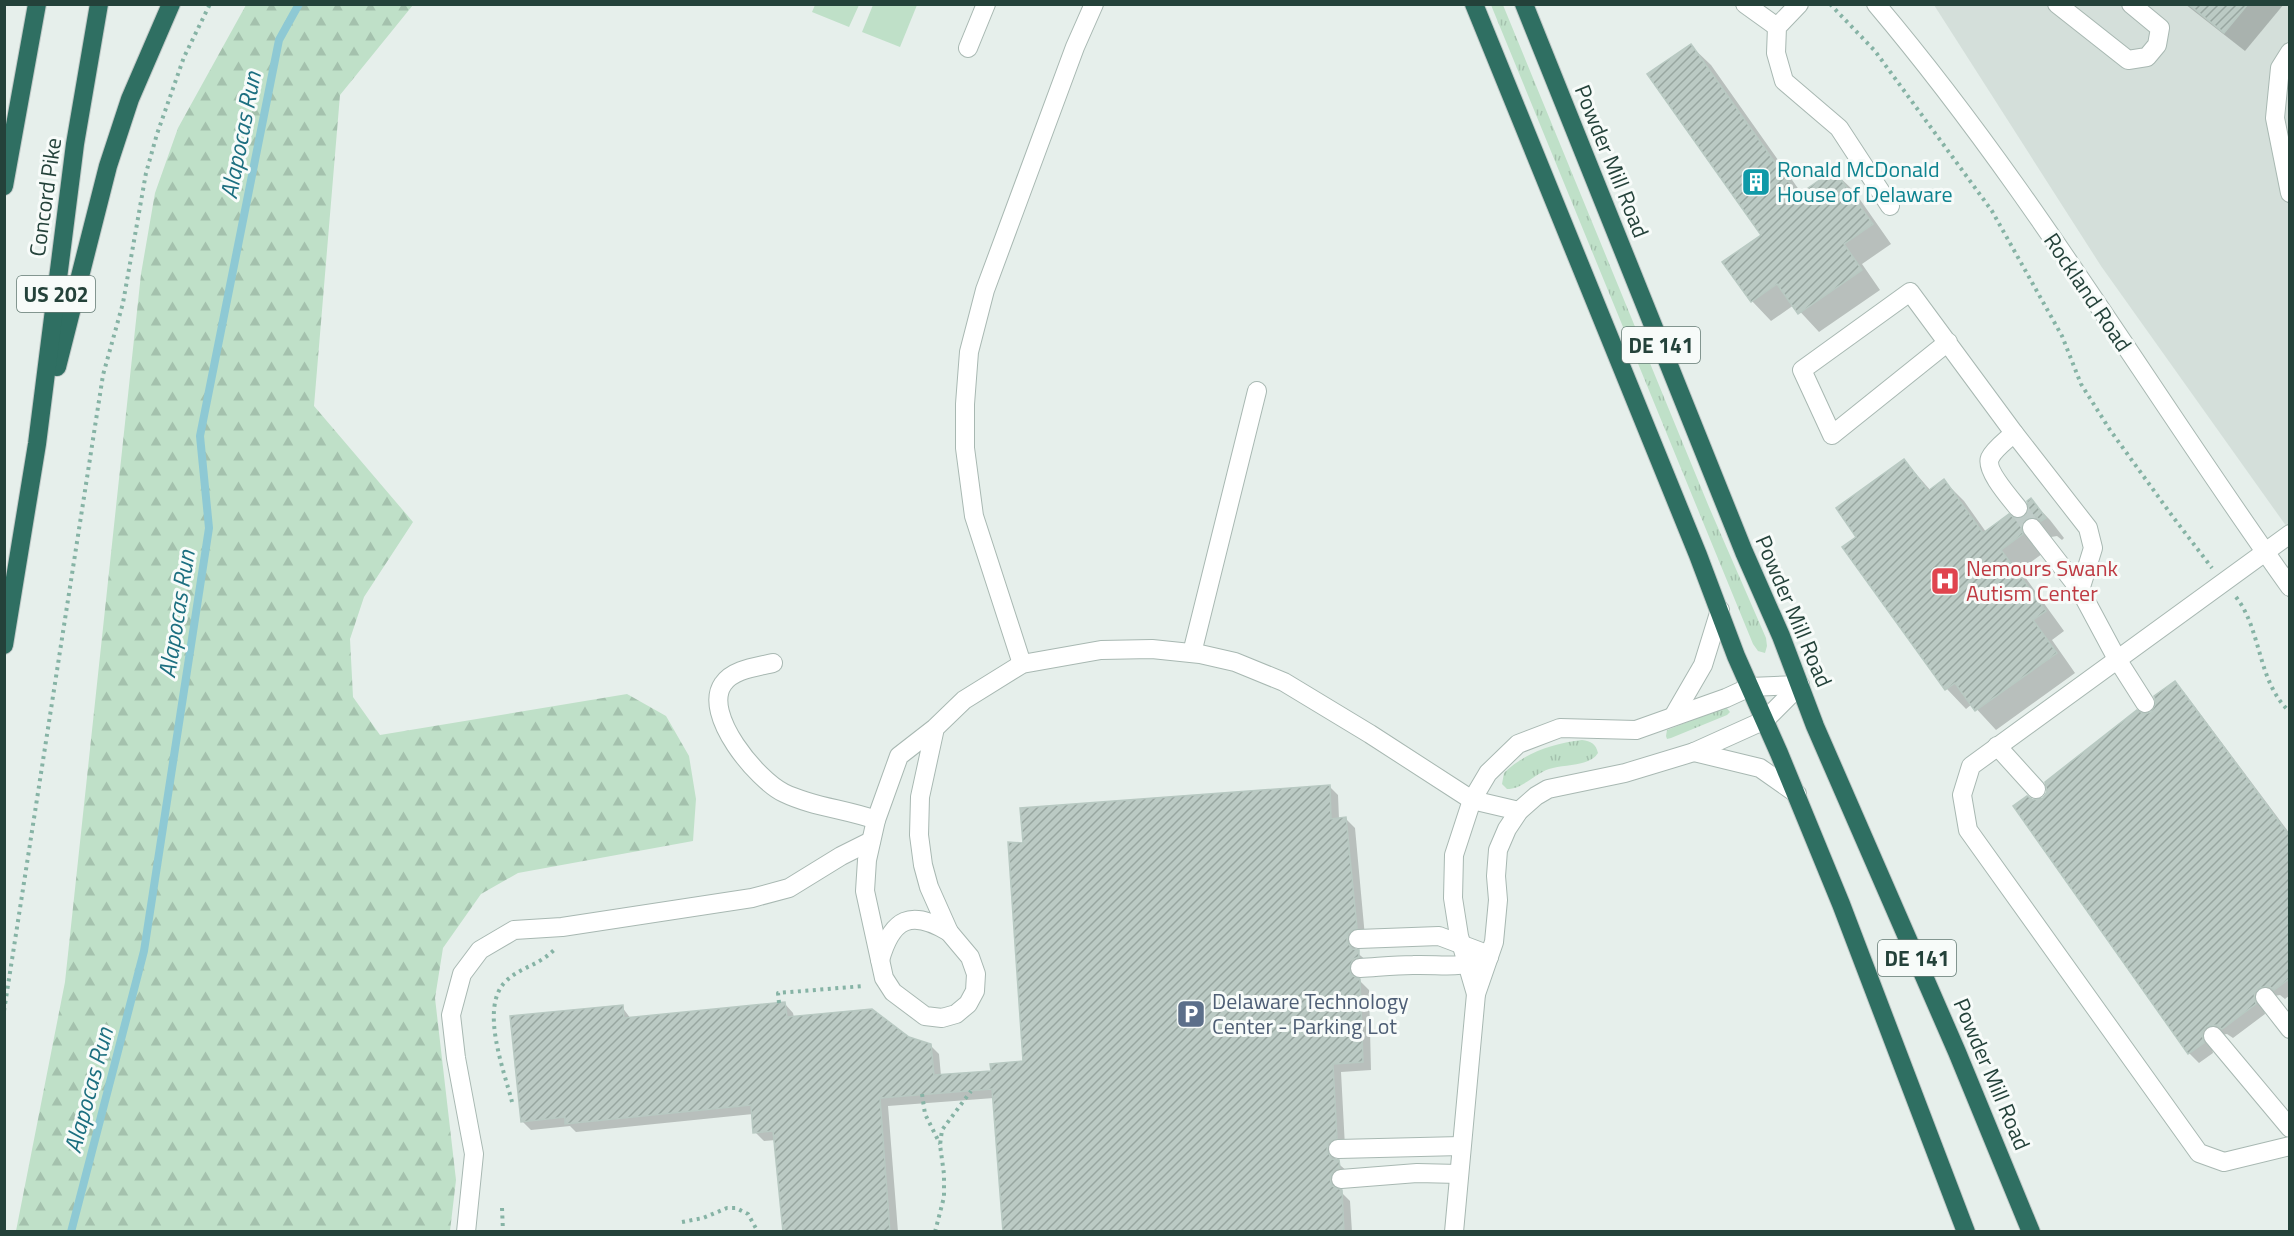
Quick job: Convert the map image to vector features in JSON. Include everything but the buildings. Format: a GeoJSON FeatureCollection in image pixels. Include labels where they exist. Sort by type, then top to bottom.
{"type":"FeatureCollection","features":[{"type":"Feature","properties":{"kind":"highway","name":"Concord Pike"},"geometry":{"type":"LineString","coordinates":[[4,186],[37,4]]}},
{"type":"Feature","properties":{"kind":"highway","name":"Concord Pike"},"geometry":{"type":"LineString","coordinates":[[4,645],[37,444],[75,144],[99,4]]}},
{"type":"Feature","properties":{"kind":"highway"},"geometry":{"type":"LineString","coordinates":[[37,444],[108,166],[130,99],[171,4]]}},
{"type":"Feature","properties":{"kind":"highway","name":"DE 141"},"geometry":{"type":"LineString","coordinates":[[1474,4],[1720,610],[1736,656],[1797,794],[1966,1232]]}},
{"type":"Feature","properties":{"kind":"highway","name":"Powder Mill Road"},"geometry":{"type":"LineString","coordinates":[[1524,4],[1744,552],[1781,636],[1815,726],[1957,1052],[2031,1232]]}},
{"type":"Feature","properties":{"kind":"street"},"geometry":{"type":"LineString","coordinates":[[968,48],[986,4]]}},
{"type":"Feature","properties":{"kind":"street"},"geometry":{"type":"LineString","coordinates":[[1023,664],[975,516],[965,448],[965,404],[969,352],[985,290],[1075,48],[1094,4]]}},
{"type":"Feature","properties":{"kind":"street"},"geometry":{"type":"LineString","coordinates":[[1745,4],[1777,27]]}},
{"type":"Feature","properties":{"kind":"street"},"geometry":{"type":"LineString","coordinates":[[1799,4],[1777,27],[1776,53],[1784,81],[1839,128],[1890,206]]}},
{"type":"Feature","properties":{"kind":"street","name":"Rockland Road"},"geometry":{"type":"LineString","coordinates":[[1876,4],[1902,35],[2033,211],[2289,587]]}},
{"type":"Feature","properties":{"kind":"street"},"geometry":{"type":"LineString","coordinates":[[2057,4],[2127,60],[2147,57],[2157,45],[2160,28],[2131,4]]}},
{"type":"Feature","properties":{"kind":"street"},"geometry":{"type":"LineString","coordinates":[[2289,52],[2280,68],[2275,118],[2289,193]]}},
{"type":"Feature","properties":{"kind":"street"},"geometry":{"type":"LineString","coordinates":[[1948,342],[1832,435],[1802,369],[1910,292],[1948,342],[2014,433],[2088,528],[2093,548],[2080,590]]}},
{"type":"Feature","properties":{"kind":"street"},"geometry":{"type":"LineString","coordinates":[[1192,653],[1257,391]]}},
{"type":"Feature","properties":{"kind":"street"},"geometry":{"type":"LineString","coordinates":[[2014,433],[1991,455],[1989,462],[1993,474],[2018,508]]}},
{"type":"Feature","properties":{"kind":"street"},"geometry":{"type":"LineString","coordinates":[[2032,528],[2080,590],[2117,659],[2145,704]]}},
{"type":"Feature","properties":{"kind":"street"},"geometry":{"type":"LineString","coordinates":[[2289,534],[1971,766],[1962,795],[1968,830],[2199,1153],[2224,1162],[2289,1146]]}},
{"type":"Feature","properties":{"kind":"street"},"geometry":{"type":"LineString","coordinates":[[1674,716],[1703,665],[1720,610]]}},
{"type":"Feature","properties":{"kind":"street"},"geometry":{"type":"LineString","coordinates":[[935,728],[920,797],[919,835],[929,887],[949,932],[970,957],[976,974],[975,991],[968,1004],[956,1014],[942,1018],[925,1016],[893,992],[884,978],[865,891],[870,841],[899,756],[935,728],[964,700],[1023,664],[1101,651],[1152,649],[1192,653],[1235,662],[1284,682],[1472,800],[1519,811]]}},
{"type":"Feature","properties":{"kind":"street"},"geometry":{"type":"LineString","coordinates":[[773,663],[734,674],[722,685],[719,702],[724,722],[735,744],[753,769],[781,791],[817,805],[849,810],[876,820]]}},
{"type":"Feature","properties":{"kind":"street"},"geometry":{"type":"LineString","coordinates":[[1476,994],[1461,944],[1454,898],[1454,855],[1472,800],[1488,773],[1518,744],[1560,729],[1636,730],[1726,698],[1750,687],[1800,685]]}},
{"type":"Feature","properties":{"kind":"street"},"geometry":{"type":"LineString","coordinates":[[1454,1232],[1476,994],[1494,942],[1498,900],[1498,850],[1507,828],[1519,811],[1548,789],[1626,773],[1694,752],[1765,720],[1800,685]]}},
{"type":"Feature","properties":{"kind":"street"},"geometry":{"type":"LineString","coordinates":[[1997,746],[2036,789]]}},
{"type":"Feature","properties":{"kind":"street"},"geometry":{"type":"LineString","coordinates":[[1694,752],[1760,768],[1797,794]]}},
{"type":"Feature","properties":{"kind":"street"},"geometry":{"type":"LineString","coordinates":[[466,1232],[474,1154],[456,1058],[451,1015],[462,974],[480,950],[514,930],[562,927],[752,898],[789,888],[870,841]]}},
{"type":"Feature","properties":{"kind":"street"},"geometry":{"type":"LineString","coordinates":[[880,960],[893,930],[905,922],[918,918],[934,923],[949,932]]}},
{"type":"Feature","properties":{"kind":"street"},"geometry":{"type":"LineString","coordinates":[[1358,939],[1439,936],[1489,957]]}},
{"type":"Feature","properties":{"kind":"street"},"geometry":{"type":"LineString","coordinates":[[1360,968],[1416,964],[1445,967],[1466,965],[1489,957]]}},
{"type":"Feature","properties":{"kind":"street"},"geometry":{"type":"LineString","coordinates":[[2265,997],[2289,1029]]}},
{"type":"Feature","properties":{"kind":"street"},"geometry":{"type":"LineString","coordinates":[[2212,1036],[2289,1128]]}},
{"type":"Feature","properties":{"kind":"street"},"geometry":{"type":"LineString","coordinates":[[1338,1149],[1461,1146]]}},
{"type":"Feature","properties":{"kind":"street"},"geometry":{"type":"LineString","coordinates":[[1341,1179],[1417,1173],[1459,1174]]}},
{"type":"Feature","properties":{"kind":"path"},"geometry":{"type":"LineString","coordinates":[[4,1011],[103,375],[123,303],[144,184],[157,134],[184,57],[210,4]]}},
{"type":"Feature","properties":{"kind":"path"},"geometry":{"type":"LineString","coordinates":[[1830,4],[1875,51],[1992,211],[2062,336],[2081,384],[2092,402],[2166,508],[2244,608],[2261,661],[2282,704],[2289,712]]}},
{"type":"Feature","properties":{"kind":"path"},"geometry":{"type":"LineString","coordinates":[[512,1102],[493,1022],[493,1008],[497,994],[505,982],[519,972],[545,960],[556,947],[562,927]]}},
{"type":"Feature","properties":{"kind":"path"},"geometry":{"type":"LineString","coordinates":[[779,1003],[778,993],[864,986]]}},
{"type":"Feature","properties":{"kind":"path"},"geometry":{"type":"LineString","coordinates":[[935,1232],[944,1197],[940,1145],[942,1130],[971,1091]]}},
{"type":"Feature","properties":{"kind":"path"},"geometry":{"type":"LineString","coordinates":[[922,1094],[926,1114],[940,1145]]}},
{"type":"Feature","properties":{"kind":"path"},"geometry":{"type":"LineString","coordinates":[[502,1208],[503,1232]]}},
{"type":"Feature","properties":{"kind":"path"},"geometry":{"type":"LineString","coordinates":[[682,1222],[703,1218],[727,1208],[736,1208],[748,1214],[758,1232]]}},
{"type":"Feature","properties":{"kind":"shaded area"},"geometry":{"type":"Polygon","coordinates":[[[1934,5],[2289,5],[2289,530],[2101,266],[1934,5]]]}},
{"type":"Feature","properties":{"kind":"green space"},"geometry":{"type":"Polygon","coordinates":[[[815,4],[859,5],[849,27],[812,12],[815,4]]]}},
{"type":"Feature","properties":{"kind":"green space"},"geometry":{"type":"Polygon","coordinates":[[[246,5],[413,5],[340,95],[314,406],[413,522],[364,597],[350,639],[353,697],[380,735],[627,694],[666,716],[689,756],[696,799],[693,841],[518,873],[481,894],[443,948],[435,998],[456,1180],[450,1231],[16,1231],[65,982],[141,274],[155,193],[178,128],[246,5]]]}},
{"type":"Feature","properties":{"kind":"green space"},"geometry":{"type":"Polygon","coordinates":[[[873,5],[917,5],[900,47],[862,32],[873,5]]]}},
{"type":"Feature","properties":{"kind":"green space"},"geometry":{"type":"Polygon","coordinates":[[[1491,5],[1503,5],[1709,507],[1766,638],[1765,653],[1758,651],[1753,644],[1491,5]]]}},
{"type":"Feature","properties":{"kind":"green space"},"geometry":{"type":"Polygon","coordinates":[[[1726,707],[1730,712],[1727,715],[1667,739],[1667,730],[1726,707]]]}},
{"type":"Feature","properties":{"kind":"green space"},"geometry":{"type":"Polygon","coordinates":[[[1582,740],[1593,744],[1598,753],[1589,761],[1549,769],[1513,788],[1507,789],[1502,784],[1504,773],[1530,755],[1550,746],[1582,740]]]}},
{"type":"Feature","properties":{"kind":"waterway","name":"Alapocas Run"},"geometry":{"type":"LineString","coordinates":[[71,1232],[144,951],[209,528],[200,436],[279,40],[299,4]]}},
{"type":"Feature","properties":{"kind":"tunnel"},"geometry":{"type":"LineString","coordinates":[[2018,508],[2032,528]]}},
{"type":"Feature","properties":{"kind":"place","name":"Ronald McDonald House of Delaware"},"geometry":{"type":"Point","coordinates":[1756,182]}},
{"type":"Feature","properties":{"kind":"place","name":"Nemours Swank Autism Center"},"geometry":{"type":"Point","coordinates":[1945,581]}},
{"type":"Feature","properties":{"kind":"place","name":"Delaware Technology Center - Parking Lot"},"geometry":{"type":"Point","coordinates":[1191,1014]}}]}
